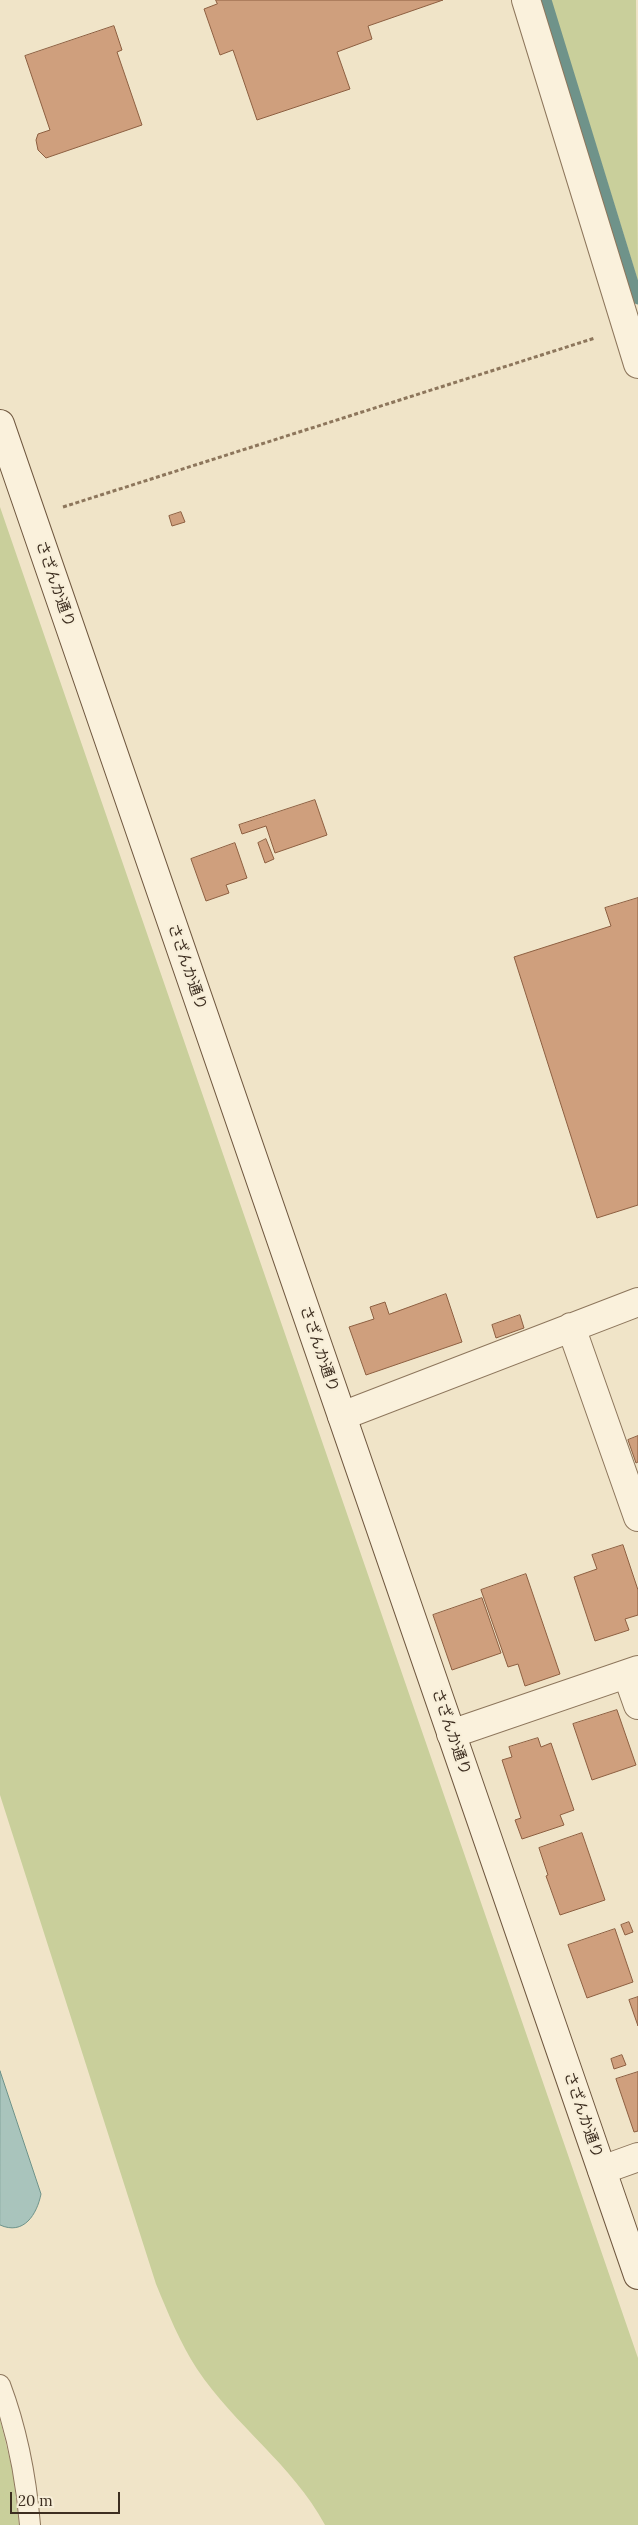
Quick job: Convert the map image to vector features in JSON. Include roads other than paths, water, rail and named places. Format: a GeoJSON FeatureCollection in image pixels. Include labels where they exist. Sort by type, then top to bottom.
{"type":"FeatureCollection","features":[{"type":"Feature","properties":{"kind":"street"},"geometry":{"type":"LineString","coordinates":[[526,0],[638,364]]}},
{"type":"Feature","properties":{"kind":"street","name":"さざんか通り"},"geometry":{"type":"LineString","coordinates":[[0,424],[638,2275]]}},
{"type":"Feature","properties":{"kind":"street"},"geometry":{"type":"LineString","coordinates":[[342,1416],[638,1302]]}},
{"type":"Feature","properties":{"kind":"street"},"geometry":{"type":"LineString","coordinates":[[572,1328],[638,1517]]}},
{"type":"Feature","properties":{"kind":"street"},"geometry":{"type":"LineString","coordinates":[[451,1734],[633,1672],[638,1705]]}},
{"type":"Feature","properties":{"kind":"street"},"geometry":{"type":"LineString","coordinates":[[602,2170],[638,2157]]}},
{"type":"Feature","properties":{"kind":"lane"},"geometry":{"type":"LineString","coordinates":[[0,2385],[16,2433],[24,2471],[30,2525]]}},
{"type":"Feature","properties":{"kind":"water"},"geometry":{"type":"Polygon","coordinates":[[[0,2071],[41,2194],[33,2215],[28,2221],[16,2228],[0,2225],[0,2071]]]}},
{"type":"Feature","properties":{"kind":"waterway"},"geometry":{"type":"LineString","coordinates":[[546,0],[638,299]]}}]}
